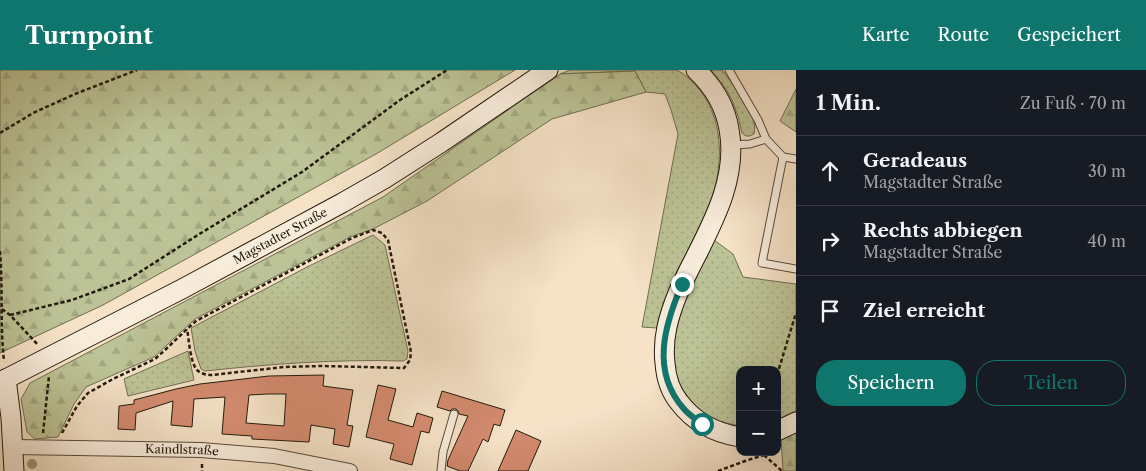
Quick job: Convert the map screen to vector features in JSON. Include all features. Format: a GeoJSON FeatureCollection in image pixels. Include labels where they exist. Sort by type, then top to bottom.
{"type":"FeatureCollection","features":[{"type":"Feature","properties":{"kind":"main road","name":"Magstadter Straße"},"geometry":{"type":"LineString","coordinates":[[3,380],[182,289],[342,203],[442,142],[548,70]]}},
{"type":"Feature","properties":{"kind":"main road"},"geometry":{"type":"LineString","coordinates":[[696,70],[712,87],[722,105],[728,124],[731,145],[730,164],[724,193],[714,218],[673,305],[665,333],[664,357],[668,380],[676,398],[685,410],[702,424],[714,430],[736,435]]}},
{"type":"Feature","properties":{"kind":"main road"},"geometry":{"type":"LineString","coordinates":[[3,380],[6,415],[13,447],[14,471]]}},
{"type":"Feature","properties":{"kind":"main road"},"geometry":{"type":"LineString","coordinates":[[781,428],[796,422]]}},
{"type":"Feature","properties":{"kind":"street","name":"Kaindlstraße"},"geometry":{"type":"LineString","coordinates":[[13,447],[201,450],[274,456],[350,471]]}},
{"type":"Feature","properties":{"kind":"lane"},"geometry":{"type":"LineString","coordinates":[[729,70],[758,120],[766,140],[784,157],[796,159]]}},
{"type":"Feature","properties":{"kind":"lane"},"geometry":{"type":"LineString","coordinates":[[731,145],[750,144],[766,140]]}},
{"type":"Feature","properties":{"kind":"lane"},"geometry":{"type":"LineString","coordinates":[[784,157],[762,263],[796,269]]}},
{"type":"Feature","properties":{"kind":"lane"},"geometry":{"type":"LineString","coordinates":[[441,471],[443,452],[454,414]]}},
{"type":"Feature","properties":{"kind":"path"},"geometry":{"type":"LineString","coordinates":[[0,133],[33,113],[75,94],[137,70]]}},
{"type":"Feature","properties":{"kind":"path"},"geometry":{"type":"LineString","coordinates":[[10,315],[72,300],[129,279],[302,172],[400,100],[447,70]]}},
{"type":"Feature","properties":{"kind":"path"},"geometry":{"type":"LineString","coordinates":[[54,447],[77,406],[88,393],[155,359],[187,329],[196,321],[352,238],[373,230],[382,233],[388,240],[411,352],[410,360],[404,368],[284,367],[212,375],[204,374],[193,363],[187,329]]}},
{"type":"Feature","properties":{"kind":"path"},"geometry":{"type":"LineString","coordinates":[[0,250],[4,358],[3,380]]}},
{"type":"Feature","properties":{"kind":"path"},"geometry":{"type":"LineString","coordinates":[[1,310],[10,315],[38,345]]}},
{"type":"Feature","properties":{"kind":"path"},"geometry":{"type":"LineString","coordinates":[[779,366],[796,313]]}},
{"type":"Feature","properties":{"kind":"path"},"geometry":{"type":"LineString","coordinates":[[43,433],[49,376]]}},
{"type":"Feature","properties":{"kind":"path"},"geometry":{"type":"LineString","coordinates":[[718,471],[758,456]]}},
{"type":"Feature","properties":{"kind":"path"},"geometry":{"type":"LineString","coordinates":[[767,456],[782,471]]}},
{"type":"Feature","properties":{"kind":"green space"},"geometry":{"type":"Polygon","coordinates":[[[0,70],[515,70],[376,154],[103,305],[0,353],[0,70]]]}},
{"type":"Feature","properties":{"kind":"green space"},"geometry":{"type":"Polygon","coordinates":[[[570,70],[679,71],[700,90],[715,119],[718,133],[719,163],[714,192],[702,222],[674,278],[657,328],[642,327],[678,134],[671,110],[665,94],[646,92],[635,71],[560,74],[570,70]]]}},
{"type":"Feature","properties":{"kind":"green space"},"geometry":{"type":"Polygon","coordinates":[[[711,70],[722,70],[735,88],[754,122],[754,134],[746,136],[742,133],[732,100],[711,70]]]}},
{"type":"Feature","properties":{"kind":"green space"},"geometry":{"type":"Polygon","coordinates":[[[635,71],[646,92],[552,119],[427,201],[373,229],[350,237],[195,319],[154,357],[86,387],[74,404],[58,437],[35,439],[27,432],[21,399],[30,383],[383,197],[560,74],[635,71]]]}},
{"type":"Feature","properties":{"kind":"green space"},"geometry":{"type":"Polygon","coordinates":[[[796,89],[796,132],[780,121],[796,89]]]}},
{"type":"Feature","properties":{"kind":"green space"},"geometry":{"type":"Polygon","coordinates":[[[373,235],[385,245],[408,351],[407,359],[403,361],[304,363],[205,371],[201,369],[195,351],[191,328],[307,267],[373,235]]]}},
{"type":"Feature","properties":{"kind":"green space"},"geometry":{"type":"Polygon","coordinates":[[[714,240],[733,254],[743,277],[796,284],[796,411],[781,419],[781,366],[736,366],[736,425],[717,420],[705,414],[688,397],[678,379],[673,359],[674,338],[678,317],[695,276],[714,240]]]}},
{"type":"Feature","properties":{"kind":"green space"},"geometry":{"type":"Polygon","coordinates":[[[188,351],[194,380],[128,396],[124,379],[188,351]]]}},
{"type":"Feature","properties":{"kind":"green space"},"geometry":{"type":"Polygon","coordinates":[[[796,431],[796,471],[783,471],[781,438],[796,431]]]}},
{"type":"Feature","properties":{"kind":"building"},"geometry":{"type":"Polygon","coordinates":[[[324,375],[323,386],[353,390],[347,425],[353,426],[349,447],[333,444],[335,429],[311,425],[309,442],[252,439],[252,436],[222,434],[225,397],[194,399],[192,427],[171,425],[173,401],[136,413],[135,430],[118,429],[119,406],[134,404],[134,400],[200,384],[269,376],[324,375]],[[286,394],[249,395],[246,423],[284,426],[286,394]]]}},
{"type":"Feature","properties":{"kind":"building"},"geometry":{"type":"Polygon","coordinates":[[[378,385],[396,389],[388,420],[413,427],[417,413],[433,418],[429,433],[421,431],[412,465],[390,459],[394,444],[366,437],[378,385]]]}},
{"type":"Feature","properties":{"kind":"building"},"geometry":{"type":"Polygon","coordinates":[[[442,391],[505,410],[500,426],[494,424],[488,442],[483,439],[468,471],[460,471],[447,466],[468,416],[459,414],[456,409],[450,411],[437,407],[442,391]]]}},
{"type":"Feature","properties":{"kind":"building"},"geometry":{"type":"Polygon","coordinates":[[[516,430],[541,441],[528,471],[498,471],[516,430]]]}},
{"type":"Feature","properties":{"kind":"route"},"geometry":{"type":"LineString","coordinates":[[682,284],[673,305],[665,333],[665,370],[676,398],[685,410],[702,424]]}}]}
